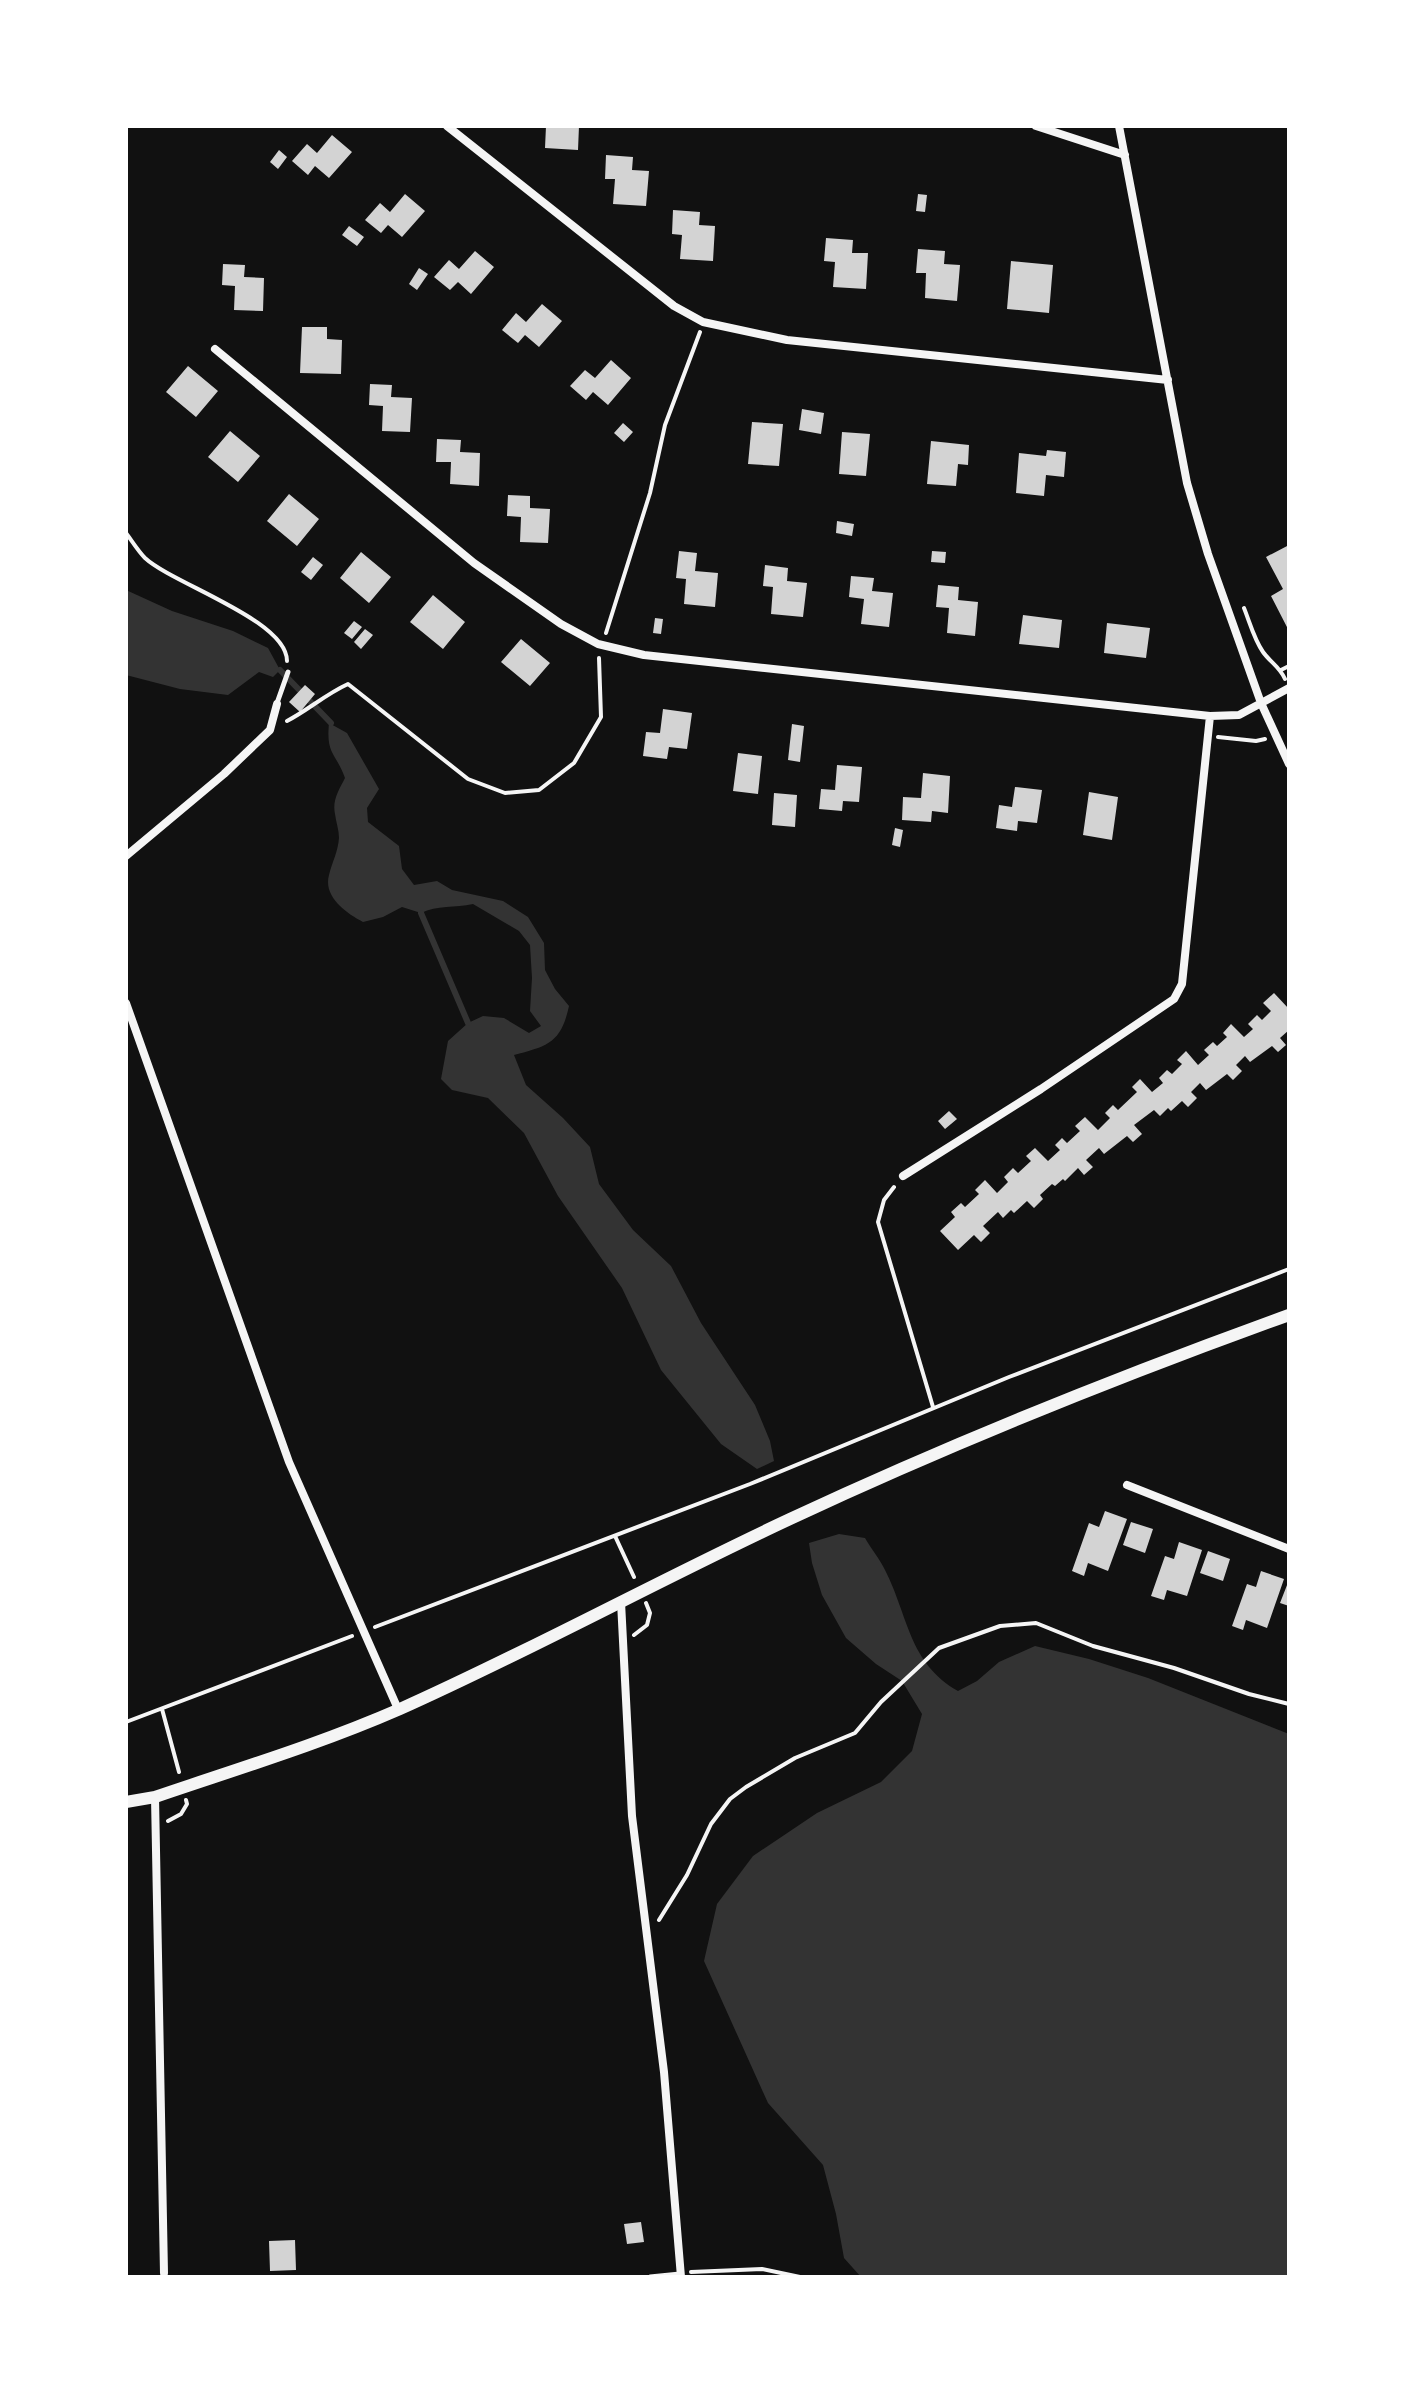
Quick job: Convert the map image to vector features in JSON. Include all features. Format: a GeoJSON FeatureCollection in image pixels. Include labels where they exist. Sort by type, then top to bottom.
{"type":"FeatureCollection","features":[{"type":"Feature","properties":{"kind":"street"},"geometry":{"type":"LineString","coordinates":[[447,126],[674,306],[703,322],[787,340],[1168,380]]}},
{"type":"Feature","properties":{"kind":"street"},"geometry":{"type":"LineString","coordinates":[[1036,126],[1125,155]]}},
{"type":"Feature","properties":{"kind":"street"},"geometry":{"type":"LineString","coordinates":[[1119,126],[1192,497],[1208,554],[1261,703],[1289,764]]}},
{"type":"Feature","properties":{"kind":"street"},"geometry":{"type":"LineString","coordinates":[[215,349],[474,563],[561,624],[600,644],[644,655],[1210,716],[1239,715],[1289,688]]}},
{"type":"Feature","properties":{"kind":"street"},"geometry":{"type":"LineString","coordinates":[[126,856],[224,774],[270,730],[277,704]]}},
{"type":"Feature","properties":{"kind":"street"},"geometry":{"type":"LineString","coordinates":[[903,1176],[1041,1089],[1174,999],[1182,984],[1210,716]]}},
{"type":"Feature","properties":{"kind":"street"},"geometry":{"type":"LineString","coordinates":[[126,1003],[289,1462],[398,1709]]}},
{"type":"Feature","properties":{"kind":"street"},"geometry":{"type":"LineString","coordinates":[[126,1802],[155,1797],[333,1736],[398,1709],[789,1519],[969,1439],[1149,1365],[1289,1315]]}},
{"type":"Feature","properties":{"kind":"street"},"geometry":{"type":"LineString","coordinates":[[1127,1485],[1289,1549]]}},
{"type":"Feature","properties":{"kind":"street"},"geometry":{"type":"LineString","coordinates":[[621,1602],[632,1816],[664,2072],[681,2275]]}},
{"type":"Feature","properties":{"kind":"street"},"geometry":{"type":"LineString","coordinates":[[155,1797],[163,2275]]}},
{"type":"Feature","properties":{"kind":"lane"},"geometry":{"type":"LineString","coordinates":[[277,704],[288,672]]}},
{"type":"Feature","properties":{"kind":"lane"},"geometry":{"type":"LineString","coordinates":[[650,2277],[681,2275]]}},
{"type":"Feature","properties":{"kind":"path"},"geometry":{"type":"LineString","coordinates":[[270,730],[348,684],[468,779],[505,793],[539,790],[574,763],[601,717],[600,644],[650,493],[665,425],[703,322]]}},
{"type":"Feature","properties":{"kind":"path"},"geometry":{"type":"LineString","coordinates":[[126,533],[146,558],[271,632],[287,654],[288,672]]}},
{"type":"Feature","properties":{"kind":"path"},"geometry":{"type":"LineString","coordinates":[[1240,597],[1256,641],[1266,656],[1281,670],[1289,666]]}},
{"type":"Feature","properties":{"kind":"path"},"geometry":{"type":"LineString","coordinates":[[1208,735],[1256,741],[1277,736]]}},
{"type":"Feature","properties":{"kind":"path"},"geometry":{"type":"LineString","coordinates":[[903,1176],[884,1200],[878,1222],[933,1407]]}},
{"type":"Feature","properties":{"kind":"path"},"geometry":{"type":"LineString","coordinates":[[615,1536],[750,1484],[933,1407],[1289,1269]]}},
{"type":"Feature","properties":{"kind":"path"},"geometry":{"type":"LineString","coordinates":[[647,1940],[687,1875],[711,1824],[730,1799],[795,1758],[855,1733],[894,1689],[939,1648],[1000,1626],[1036,1623],[1093,1646],[1289,1704]]}},
{"type":"Feature","properties":{"kind":"path"},"geometry":{"type":"LineString","coordinates":[[681,2275],[722,2269],[762,2269],[800,2277]]}},
{"type":"Feature","properties":{"kind":"shaded area"},"geometry":{"type":"Polygon","coordinates":[[[126,590],[172,611],[233,631],[268,648],[280,670],[273,677],[259,672],[228,695],[180,689],[126,675],[126,590]]]}},
{"type":"Feature","properties":{"kind":"shaded area"},"geometry":{"type":"Polygon","coordinates":[[[329,723],[347,733],[379,789],[367,808],[368,822],[399,846],[402,869],[414,885],[437,881],[452,890],[503,901],[528,917],[544,943],[545,970],[569,1006],[562,1028],[551,1041],[514,1055],[526,1085],[590,1147],[599,1184],[633,1230],[671,1266],[701,1323],[755,1405],[770,1441],[774,1461],[757,1469],[721,1444],[661,1370],[622,1288],[558,1196],[524,1133],[488,1098],[452,1090],[441,1079],[448,1041],[468,1023],[483,1016],[504,1018],[529,1033],[541,1026],[530,1011],[530,945],[519,931],[473,904],[421,913],[402,907],[383,917],[363,922],[337,903],[328,883],[339,838],[334,804],[345,778],[330,747],[329,723]]]}},
{"type":"Feature","properties":{"kind":"shaded area"},"geometry":{"type":"Polygon","coordinates":[[[839,1534],[865,1538],[885,1570],[919,1652],[941,1679],[958,1691],[977,1681],[999,1662],[1035,1646],[1148,1678],[1289,1734],[1289,2277],[861,2277],[844,2258],[823,2165],[768,2103],[704,1961],[717,1904],[753,1856],[817,1813],[881,1782],[912,1751],[922,1714],[902,1681],[846,1638],[822,1595],[809,1543],[839,1534]]]}},
{"type":"Feature","properties":{"kind":"building"},"geometry":{"type":"Polygon","coordinates":[[[546,126],[579,126],[578,150],[545,148],[546,126]]]}},
{"type":"Feature","properties":{"kind":"building"},"geometry":{"type":"Polygon","coordinates":[[[332,135],[352,152],[329,178],[315,166],[308,175],[292,161],[307,144],[317,153],[332,135]]]}},
{"type":"Feature","properties":{"kind":"building"},"geometry":{"type":"Polygon","coordinates":[[[279,150],[287,157],[278,169],[270,162],[279,150]]]}},
{"type":"Feature","properties":{"kind":"building"},"geometry":{"type":"Polygon","coordinates":[[[606,155],[633,157],[632,170],[649,171],[646,206],[613,204],[615,179],[605,179],[606,155]]]}},
{"type":"Feature","properties":{"kind":"building"},"geometry":{"type":"Polygon","coordinates":[[[405,194],[425,211],[402,237],[388,225],[381,233],[365,220],[380,203],[390,212],[405,194]]]}},
{"type":"Feature","properties":{"kind":"building"},"geometry":{"type":"Polygon","coordinates":[[[918,194],[927,195],[925,212],[916,211],[918,194]]]}},
{"type":"Feature","properties":{"kind":"building"},"geometry":{"type":"Polygon","coordinates":[[[673,210],[700,212],[699,225],[715,226],[713,261],[680,259],[682,235],[672,234],[673,210]]]}},
{"type":"Feature","properties":{"kind":"building"},"geometry":{"type":"Polygon","coordinates":[[[349,226],[364,237],[357,246],[342,235],[349,226]]]}},
{"type":"Feature","properties":{"kind":"building"},"geometry":{"type":"Polygon","coordinates":[[[826,238],[853,240],[852,253],[868,253],[866,289],[833,287],[835,262],[824,261],[826,238]]]}},
{"type":"Feature","properties":{"kind":"building"},"geometry":{"type":"Polygon","coordinates":[[[918,249],[945,251],[944,264],[960,265],[957,301],[925,298],[926,273],[916,273],[918,249]]]}},
{"type":"Feature","properties":{"kind":"building"},"geometry":{"type":"Polygon","coordinates":[[[475,251],[494,267],[471,294],[458,282],[450,290],[434,277],[449,260],[459,269],[475,251]]]}},
{"type":"Feature","properties":{"kind":"building"},"geometry":{"type":"Polygon","coordinates":[[[1011,261],[1053,265],[1049,313],[1007,309],[1011,261]]]}},
{"type":"Feature","properties":{"kind":"building"},"geometry":{"type":"Polygon","coordinates":[[[223,264],[245,265],[244,277],[264,278],[263,311],[234,310],[235,286],[222,285],[223,264]]]}},
{"type":"Feature","properties":{"kind":"building"},"geometry":{"type":"Polygon","coordinates":[[[419,268],[428,274],[417,290],[409,284],[419,268]]]}},
{"type":"Feature","properties":{"kind":"building"},"geometry":{"type":"Polygon","coordinates":[[[542,304],[562,321],[539,347],[525,335],[518,343],[502,330],[516,313],[526,322],[542,304]]]}},
{"type":"Feature","properties":{"kind":"building"},"geometry":{"type":"Polygon","coordinates":[[[302,327],[327,327],[327,339],[342,340],[341,374],[300,373],[302,327]]]}},
{"type":"Feature","properties":{"kind":"building"},"geometry":{"type":"Polygon","coordinates":[[[611,360],[631,378],[608,405],[593,392],[586,400],[570,386],[585,370],[595,378],[611,360]]]}},
{"type":"Feature","properties":{"kind":"building"},"geometry":{"type":"Polygon","coordinates":[[[188,366],[218,391],[196,417],[166,392],[188,366]]]}},
{"type":"Feature","properties":{"kind":"building"},"geometry":{"type":"Polygon","coordinates":[[[370,384],[392,385],[391,397],[412,398],[410,432],[382,431],[383,406],[369,405],[370,384]]]}},
{"type":"Feature","properties":{"kind":"building"},"geometry":{"type":"Polygon","coordinates":[[[802,409],[824,413],[821,434],[799,430],[802,409]]]}},
{"type":"Feature","properties":{"kind":"building"},"geometry":{"type":"Polygon","coordinates":[[[752,422],[783,424],[779,466],[748,464],[752,422]]]}},
{"type":"Feature","properties":{"kind":"building"},"geometry":{"type":"Polygon","coordinates":[[[623,423],[633,432],[624,442],[614,433],[623,423]]]}},
{"type":"Feature","properties":{"kind":"building"},"geometry":{"type":"Polygon","coordinates":[[[230,431],[260,456],[238,482],[208,457],[230,431]]]}},
{"type":"Feature","properties":{"kind":"building"},"geometry":{"type":"Polygon","coordinates":[[[842,432],[870,434],[866,476],[839,474],[842,432]]]}},
{"type":"Feature","properties":{"kind":"building"},"geometry":{"type":"Polygon","coordinates":[[[437,439],[461,440],[460,452],[480,453],[479,486],[450,484],[451,462],[436,462],[437,439]]]}},
{"type":"Feature","properties":{"kind":"building"},"geometry":{"type":"Polygon","coordinates":[[[931,441],[969,445],[968,465],[958,464],[956,486],[927,484],[931,441]]]}},
{"type":"Feature","properties":{"kind":"building"},"geometry":{"type":"Polygon","coordinates":[[[1047,450],[1066,452],[1064,477],[1046,475],[1044,496],[1016,493],[1019,453],[1046,456],[1047,450]]]}},
{"type":"Feature","properties":{"kind":"building"},"geometry":{"type":"Polygon","coordinates":[[[289,494],[319,519],[297,546],[267,521],[289,494]]]}},
{"type":"Feature","properties":{"kind":"building"},"geometry":{"type":"Polygon","coordinates":[[[508,495],[530,496],[530,508],[550,509],[548,543],[520,542],[521,517],[507,516],[508,495]]]}},
{"type":"Feature","properties":{"kind":"building"},"geometry":{"type":"Polygon","coordinates":[[[837,521],[854,524],[852,536],[836,533],[837,521]]]}},
{"type":"Feature","properties":{"kind":"building"},"geometry":{"type":"Polygon","coordinates":[[[1289,545],[1289,631],[1271,596],[1283,589],[1266,557],[1289,545]]]}},
{"type":"Feature","properties":{"kind":"building"},"geometry":{"type":"Polygon","coordinates":[[[679,551],[697,553],[695,571],[718,573],[715,607],[684,604],[686,579],[676,578],[679,551]]]}},
{"type":"Feature","properties":{"kind":"building"},"geometry":{"type":"Polygon","coordinates":[[[932,551],[946,552],[945,563],[931,562],[932,551]]]}},
{"type":"Feature","properties":{"kind":"building"},"geometry":{"type":"Polygon","coordinates":[[[361,552],[391,577],[369,603],[340,578],[361,552]]]}},
{"type":"Feature","properties":{"kind":"building"},"geometry":{"type":"Polygon","coordinates":[[[313,557],[323,565],[311,580],[301,572],[313,557]]]}},
{"type":"Feature","properties":{"kind":"building"},"geometry":{"type":"Polygon","coordinates":[[[765,565],[788,568],[787,581],[807,583],[803,617],[771,614],[773,587],[763,586],[765,565]]]}},
{"type":"Feature","properties":{"kind":"building"},"geometry":{"type":"Polygon","coordinates":[[[851,576],[874,578],[872,591],[893,593],[889,627],[861,624],[864,599],[849,597],[851,576]]]}},
{"type":"Feature","properties":{"kind":"building"},"geometry":{"type":"Polygon","coordinates":[[[938,585],[959,587],[958,600],[978,602],[975,636],[947,633],[949,608],[936,607],[938,585]]]}},
{"type":"Feature","properties":{"kind":"building"},"geometry":{"type":"Polygon","coordinates":[[[433,595],[465,622],[443,649],[410,622],[433,595]]]}},
{"type":"Feature","properties":{"kind":"building"},"geometry":{"type":"Polygon","coordinates":[[[1023,615],[1062,620],[1059,648],[1019,644],[1023,615]]]}},
{"type":"Feature","properties":{"kind":"building"},"geometry":{"type":"Polygon","coordinates":[[[655,618],[663,619],[661,634],[653,633],[655,618]]]}},
{"type":"Feature","properties":{"kind":"building"},"geometry":{"type":"Polygon","coordinates":[[[354,621],[362,627],[352,639],[344,633],[354,621]]]}},
{"type":"Feature","properties":{"kind":"building"},"geometry":{"type":"Polygon","coordinates":[[[1107,623],[1150,628],[1146,658],[1104,653],[1107,623]]]}},
{"type":"Feature","properties":{"kind":"building"},"geometry":{"type":"Polygon","coordinates":[[[365,629],[373,635],[361,649],[354,642],[365,629]]]}},
{"type":"Feature","properties":{"kind":"building"},"geometry":{"type":"Polygon","coordinates":[[[521,639],[550,663],[530,686],[501,662],[521,639]]]}},
{"type":"Feature","properties":{"kind":"building"},"geometry":{"type":"Polygon","coordinates":[[[305,685],[315,694],[300,712],[289,702],[305,685]]]}},
{"type":"Feature","properties":{"kind":"building"},"geometry":{"type":"Polygon","coordinates":[[[663,709],[692,713],[687,749],[669,747],[667,759],[643,756],[646,732],[660,733],[663,709]]]}},
{"type":"Feature","properties":{"kind":"building"},"geometry":{"type":"Polygon","coordinates":[[[792,724],[804,726],[800,762],[788,760],[792,724]]]}},
{"type":"Feature","properties":{"kind":"building"},"geometry":{"type":"Polygon","coordinates":[[[738,753],[762,756],[758,794],[733,791],[738,753]]]}},
{"type":"Feature","properties":{"kind":"building"},"geometry":{"type":"Polygon","coordinates":[[[837,765],[862,767],[859,802],[843,801],[842,811],[819,809],[821,789],[835,790],[837,765]]]}},
{"type":"Feature","properties":{"kind":"building"},"geometry":{"type":"Polygon","coordinates":[[[923,773],[950,776],[948,813],[932,811],[931,822],[902,820],[903,797],[921,798],[923,773]]]}},
{"type":"Feature","properties":{"kind":"building"},"geometry":{"type":"Polygon","coordinates":[[[1015,787],[1042,790],[1037,823],[1018,821],[1017,831],[996,828],[999,805],[1012,807],[1015,787]]]}},
{"type":"Feature","properties":{"kind":"building"},"geometry":{"type":"Polygon","coordinates":[[[1089,792],[1118,797],[1112,840],[1083,835],[1089,792]]]}},
{"type":"Feature","properties":{"kind":"building"},"geometry":{"type":"Polygon","coordinates":[[[774,793],[797,795],[795,827],[772,825],[774,793]]]}},
{"type":"Feature","properties":{"kind":"building"},"geometry":{"type":"Polygon","coordinates":[[[895,828],[903,830],[900,847],[892,845],[895,828]]]}},
{"type":"Feature","properties":{"kind":"building"},"geometry":{"type":"Polygon","coordinates":[[[1274,993],[1289,1009],[1289,1030],[1280,1038],[1286,1045],[1278,1052],[1272,1046],[1250,1062],[1245,1056],[1236,1065],[1242,1071],[1233,1080],[1227,1074],[1206,1090],[1200,1083],[1191,1092],[1197,1098],[1188,1107],[1182,1101],[1160,1116],[1154,1110],[1134,1125],[1142,1134],[1133,1142],[1127,1136],[1104,1154],[1099,1148],[1086,1160],[1093,1167],[1084,1175],[1078,1168],[1065,1181],[1063,1179],[1055,1186],[1052,1184],[1040,1195],[1043,1199],[1034,1208],[1027,1201],[1003,1218],[998,1212],[983,1226],[990,1233],[981,1242],[974,1235],[958,1250],[940,1231],[955,1217],[951,1212],[961,1203],[965,1207],[979,1194],[975,1190],[985,1180],[997,1193],[1008,1182],[1004,1177],[1013,1168],[1018,1173],[1031,1161],[1026,1156],[1035,1148],[1048,1161],[1060,1150],[1055,1145],[1062,1138],[1067,1143],[1080,1131],[1075,1126],[1085,1117],[1098,1130],[1110,1118],[1105,1113],[1113,1105],[1118,1110],[1137,1092],[1132,1087],[1140,1079],[1152,1092],[1163,1083],[1159,1078],[1167,1070],[1172,1074],[1182,1064],[1177,1060],[1186,1051],[1198,1065],[1209,1055],[1204,1050],[1213,1042],[1217,1046],[1227,1037],[1223,1033],[1231,1024],[1244,1037],[1253,1029],[1248,1024],[1257,1015],[1262,1020],[1271,1011],[1263,1003],[1274,993]]]}},
{"type":"Feature","properties":{"kind":"building"},"geometry":{"type":"Polygon","coordinates":[[[949,1111],[957,1119],[945,1129],[938,1121],[949,1111]]]}},
{"type":"Feature","properties":{"kind":"building"},"geometry":{"type":"Polygon","coordinates":[[[1105,1511],[1127,1519],[1108,1571],[1088,1563],[1084,1576],[1072,1571],[1089,1523],[1099,1527],[1105,1511]]]}},
{"type":"Feature","properties":{"kind":"building"},"geometry":{"type":"Polygon","coordinates":[[[1131,1522],[1153,1529],[1145,1553],[1123,1545],[1131,1522]]]}},
{"type":"Feature","properties":{"kind":"building"},"geometry":{"type":"Polygon","coordinates":[[[1179,1542],[1202,1550],[1187,1596],[1167,1590],[1164,1600],[1151,1596],[1165,1556],[1174,1559],[1179,1542]]]}},
{"type":"Feature","properties":{"kind":"building"},"geometry":{"type":"Polygon","coordinates":[[[1208,1551],[1230,1559],[1223,1581],[1200,1573],[1208,1551]]]}},
{"type":"Feature","properties":{"kind":"building"},"geometry":{"type":"Polygon","coordinates":[[[1261,1571],[1284,1579],[1267,1628],[1246,1620],[1243,1630],[1232,1626],[1247,1584],[1256,1587],[1261,1571]]]}},
{"type":"Feature","properties":{"kind":"building"},"geometry":{"type":"Polygon","coordinates":[[[1289,1580],[1289,1606],[1280,1603],[1289,1580]]]}},
{"type":"Feature","properties":{"kind":"building"},"geometry":{"type":"Polygon","coordinates":[[[641,2222],[644,2242],[627,2244],[624,2224],[641,2222]]]}},
{"type":"Feature","properties":{"kind":"building"},"geometry":{"type":"Polygon","coordinates":[[[295,2240],[296,2270],[270,2271],[269,2241],[295,2240]]]}},
{"type":"Feature","properties":{"kind":"waterway"},"geometry":{"type":"LineString","coordinates":[[280,670],[331,723]]}},
{"type":"Feature","properties":{"kind":"waterway"},"geometry":{"type":"LineString","coordinates":[[421,913],[468,1023]]}}]}
